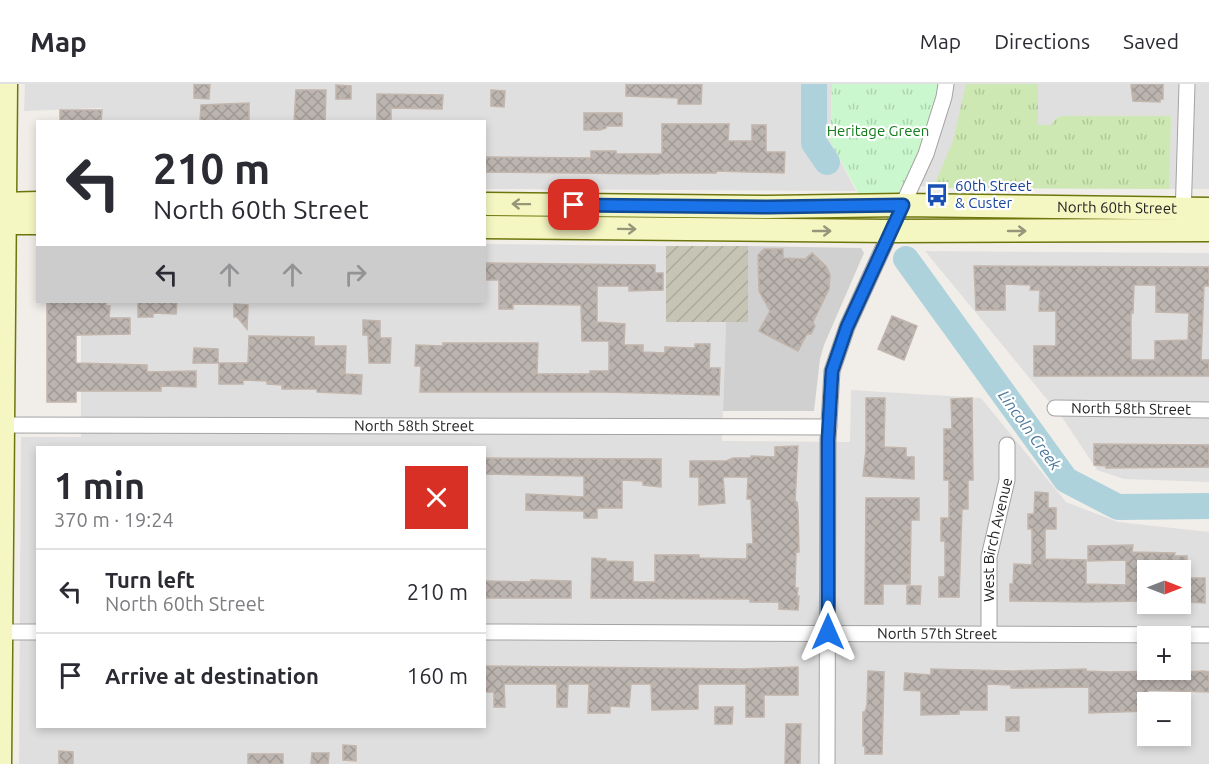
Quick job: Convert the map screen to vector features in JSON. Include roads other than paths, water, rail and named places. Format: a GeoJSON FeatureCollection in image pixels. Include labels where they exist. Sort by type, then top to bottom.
{"type":"FeatureCollection","features":[{"type":"Feature","properties":{"kind":"main road"},"geometry":{"type":"LineString","coordinates":[[0,764],[2,213],[6,84]]}},
{"type":"Feature","properties":{"kind":"main road"},"geometry":{"type":"LineString","coordinates":[[2,213],[36,204]]}},
{"type":"Feature","properties":{"kind":"main road","name":"North 60th Street"},"geometry":{"type":"LineString","coordinates":[[486,204],[768,207],[903,205],[1183,220],[1209,230]]}},
{"type":"Feature","properties":{"kind":"main road","name":"North 60th Street"},"geometry":{"type":"LineString","coordinates":[[486,228],[891,231],[1183,220],[1209,209]]}},
{"type":"Feature","properties":{"kind":"main road"},"geometry":{"type":"LineString","coordinates":[[2,213],[36,222]]}},
{"type":"Feature","properties":{"kind":"street"},"geometry":{"type":"LineString","coordinates":[[827,764],[829,427],[832,371],[847,327],[926,154],[946,84]]}},
{"type":"Feature","properties":{"kind":"street"},"geometry":{"type":"LineString","coordinates":[[1183,220],[1187,84]]}},
{"type":"Feature","properties":{"kind":"street","name":"North 58th Street"},"geometry":{"type":"LineString","coordinates":[[1055,408],[1209,410]]}},
{"type":"Feature","properties":{"kind":"street","name":"North 58th Street"},"geometry":{"type":"LineString","coordinates":[[2,425],[829,427]]}},
{"type":"Feature","properties":{"kind":"street","name":"West Birch Avenue"},"geometry":{"type":"LineString","coordinates":[[989,633],[989,557],[1006,480],[1007,445]]}},
{"type":"Feature","properties":{"kind":"street"},"geometry":{"type":"LineString","coordinates":[[1,632],[36,632]]}},
{"type":"Feature","properties":{"kind":"street","name":"North 57th Street"},"geometry":{"type":"LineString","coordinates":[[486,632],[1209,635]]}},
{"type":"Feature","properties":{"kind":"waterway","name":"Lincoln Creek"},"geometry":{"type":"LineString","coordinates":[[814,84],[814,143],[827,162]]}},
{"type":"Feature","properties":{"kind":"waterway","name":"Lincoln Creek"},"geometry":{"type":"LineString","coordinates":[[906,259],[1066,480],[1118,507],[1209,506]]}},
{"type":"Feature","properties":{"kind":"place","name":"60th Street & Custer"},"geometry":{"type":"Point","coordinates":[937,195]}},
{"type":"Feature","properties":{"kind":"park label","name":"Heritage Green"},"geometry":{"type":"Point","coordinates":[878,131]}}]}
